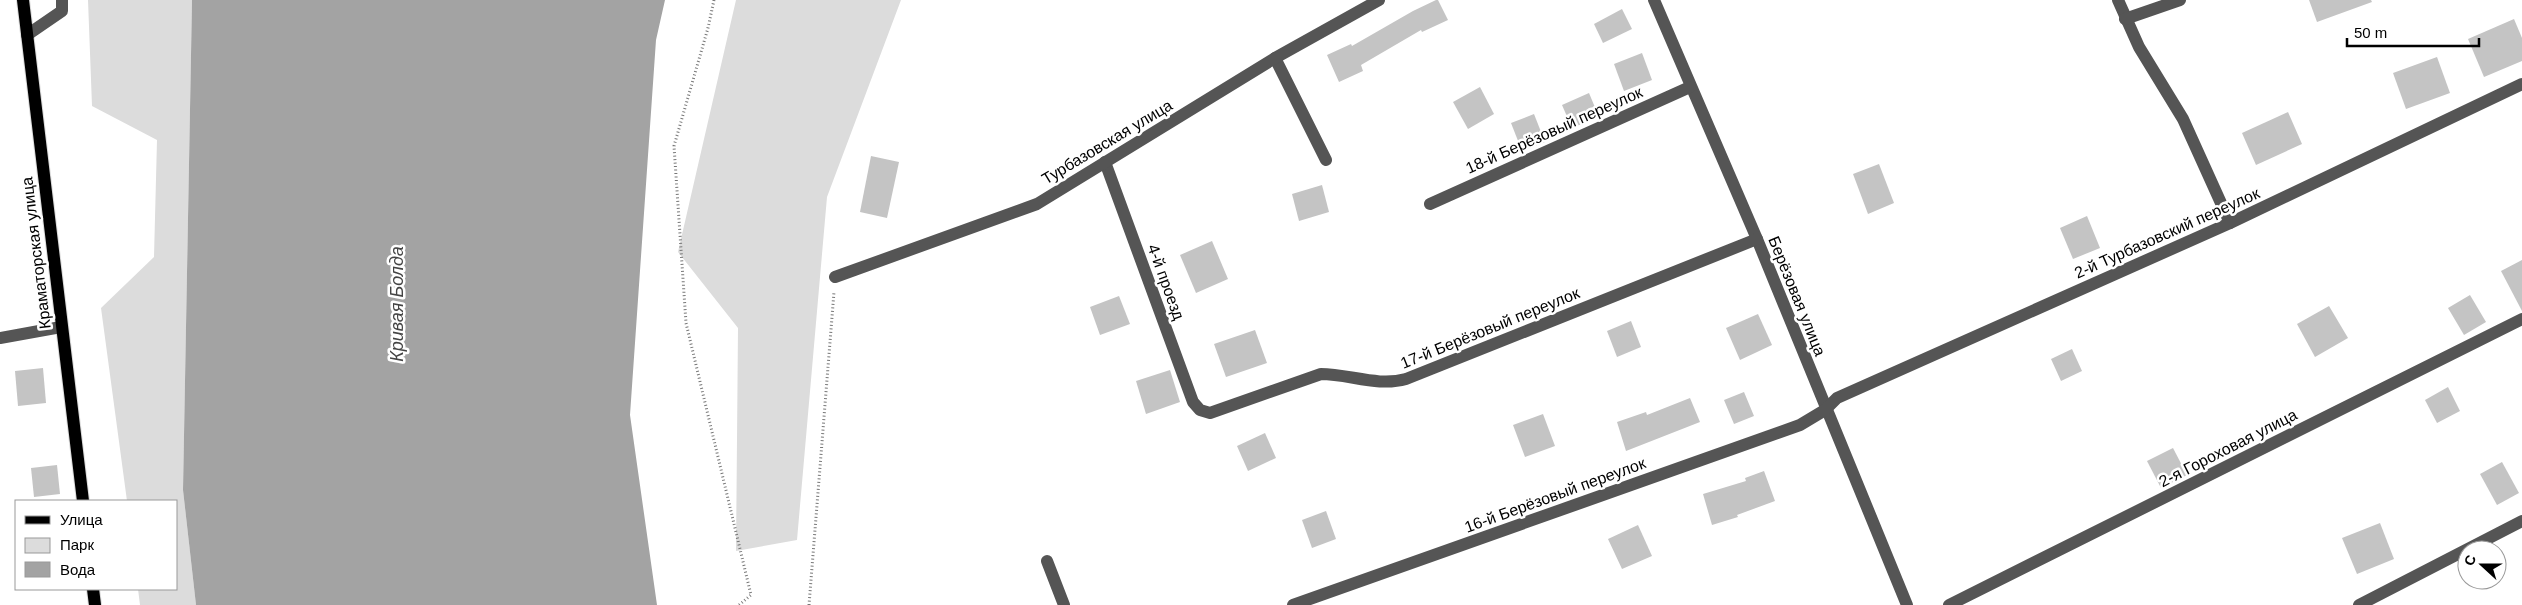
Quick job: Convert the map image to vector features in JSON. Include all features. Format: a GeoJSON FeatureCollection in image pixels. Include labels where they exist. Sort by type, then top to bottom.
{"type":"FeatureCollection","features":[{"type":"Feature","properties":{"kind":"main road","name":"Краматорская улица"},"geometry":{"type":"LineString","coordinates":[[23,0],[82,500]]}},
{"type":"Feature","properties":{"kind":"main road"},"geometry":{"type":"LineString","coordinates":[[93,590],[95,605]]}},
{"type":"Feature","properties":{"kind":"street"},"geometry":{"type":"LineString","coordinates":[[27,35],[62,11],[62,0]]}},
{"type":"Feature","properties":{"kind":"street","name":"Турбазовская улица"},"geometry":{"type":"LineString","coordinates":[[835,278],[1037,204],[1275,58],[1379,0]]}},
{"type":"Feature","properties":{"kind":"street","name":"Берёзовая улица"},"geometry":{"type":"LineString","coordinates":[[1654,0],[1757,239],[1825,410],[1908,605]]}},
{"type":"Feature","properties":{"kind":"street"},"geometry":{"type":"LineString","coordinates":[[2118,0],[2139,47],[2183,119],[2230,223]]}},
{"type":"Feature","properties":{"kind":"street"},"geometry":{"type":"LineString","coordinates":[[2125,18],[2180,0]]}},
{"type":"Feature","properties":{"kind":"street"},"geometry":{"type":"LineString","coordinates":[[1275,58],[1326,160]]}},
{"type":"Feature","properties":{"kind":"street","name":"2-й Турбазовский переулок"},"geometry":{"type":"LineString","coordinates":[[1825,410],[1837,398],[2230,223],[2522,84]]}},
{"type":"Feature","properties":{"kind":"street","name":"18-й Берёзовый переулок"},"geometry":{"type":"LineString","coordinates":[[1430,204],[1690,87]]}},
{"type":"Feature","properties":{"kind":"street","name":"4-й проезд"},"geometry":{"type":"LineString","coordinates":[[1105,162],[1192,402],[1200,410]]}},
{"type":"Feature","properties":{"kind":"street","name":"17-й Берёзовый переулок"},"geometry":{"type":"LineString","coordinates":[[1200,410],[1210,413],[1321,374],[1340,374],[1385,382],[1406,379],[1757,239]]}},
{"type":"Feature","properties":{"kind":"street","name":"2-я Гороховая улица"},"geometry":{"type":"LineString","coordinates":[[1949,605],[2522,319]]}},
{"type":"Feature","properties":{"kind":"street"},"geometry":{"type":"LineString","coordinates":[[0,338],[62,327]]}},
{"type":"Feature","properties":{"kind":"street","name":"16-й Берёзовый переулок"},"geometry":{"type":"LineString","coordinates":[[1293,605],[1800,425],[1825,410]]}},
{"type":"Feature","properties":{"kind":"street"},"geometry":{"type":"LineString","coordinates":[[2359,605],[2522,520]]}},
{"type":"Feature","properties":{"kind":"street"},"geometry":{"type":"LineString","coordinates":[[1047,561],[1064,605]]}},
{"type":"Feature","properties":{"kind":"path"},"geometry":{"type":"LineString","coordinates":[[714,0],[708,28],[674,146],[686,323],[751,595],[739,605]]}},
{"type":"Feature","properties":{"kind":"path"},"geometry":{"type":"LineString","coordinates":[[808,605],[835,278]]}},
{"type":"Feature","properties":{"kind":"green space"},"geometry":{"type":"Polygon","coordinates":[[[88,0],[192,0],[183,490],[196,605],[140,605],[138,590],[178,590],[178,500],[127,500],[101,308],[154,257],[157,140],[92,106],[88,0]]]}},
{"type":"Feature","properties":{"kind":"green space"},"geometry":{"type":"Polygon","coordinates":[[[736,0],[901,0],[827,197],[797,540],[736,551],[738,328],[678,252],[736,0]]]}},
{"type":"Feature","properties":{"kind":"water","name":"Кривая Болда"},"geometry":{"type":"Polygon","coordinates":[[[192,0],[665,0],[656,40],[630,415],[657,605],[196,605],[183,490],[192,0]]]}},
{"type":"Feature","properties":{"kind":"building"},"geometry":{"type":"Polygon","coordinates":[[[1438,0],[1448,20],[1422,32],[1421,30],[1361,65],[1363,71],[1339,82],[1327,55],[1351,44],[1352,46],[1438,0]]]}},
{"type":"Feature","properties":{"kind":"building"},"geometry":{"type":"Polygon","coordinates":[[[2309,0],[2371,0],[2372,2],[2317,22],[2309,0]]]}},
{"type":"Feature","properties":{"kind":"building"},"geometry":{"type":"Polygon","coordinates":[[[1622,9],[1632,29],[1603,43],[1594,24],[1622,9]]]}},
{"type":"Feature","properties":{"kind":"building"},"geometry":{"type":"Polygon","coordinates":[[[2514,19],[2522,38],[2522,61],[2484,77],[2468,39],[2514,19]]]}},
{"type":"Feature","properties":{"kind":"building"},"geometry":{"type":"Polygon","coordinates":[[[1642,53],[1652,80],[1624,91],[1614,64],[1642,53]]]}},
{"type":"Feature","properties":{"kind":"building"},"geometry":{"type":"Polygon","coordinates":[[[2437,57],[2450,93],[2406,109],[2393,73],[2437,57]]]}},
{"type":"Feature","properties":{"kind":"building"},"geometry":{"type":"Polygon","coordinates":[[[1480,87],[1494,114],[1468,129],[1453,102],[1480,87]]]}},
{"type":"Feature","properties":{"kind":"building"},"geometry":{"type":"Polygon","coordinates":[[[1589,93],[1599,117],[1572,128],[1562,105],[1589,93]]]}},
{"type":"Feature","properties":{"kind":"building"},"geometry":{"type":"Polygon","coordinates":[[[2288,112],[2302,144],[2256,165],[2242,133],[2288,112]]]}},
{"type":"Feature","properties":{"kind":"building"},"geometry":{"type":"Polygon","coordinates":[[[1534,114],[1545,142],[1522,151],[1511,123],[1534,114]]]}},
{"type":"Feature","properties":{"kind":"building"},"geometry":{"type":"Polygon","coordinates":[[[871,156],[899,162],[887,218],[860,212],[871,156]]]}},
{"type":"Feature","properties":{"kind":"building"},"geometry":{"type":"Polygon","coordinates":[[[1879,164],[1894,203],[1868,214],[1853,174],[1879,164]]]}},
{"type":"Feature","properties":{"kind":"building"},"geometry":{"type":"Polygon","coordinates":[[[1322,185],[1329,212],[1299,221],[1292,194],[1322,185]]]}},
{"type":"Feature","properties":{"kind":"building"},"geometry":{"type":"Polygon","coordinates":[[[2087,216],[2100,248],[2073,259],[2060,228],[2087,216]]]}},
{"type":"Feature","properties":{"kind":"building"},"geometry":{"type":"Polygon","coordinates":[[[1212,241],[1228,279],[1196,293],[1180,255],[1212,241]]]}},
{"type":"Feature","properties":{"kind":"building"},"geometry":{"type":"Polygon","coordinates":[[[2522,260],[2522,311],[2501,271],[2522,260]]]}},
{"type":"Feature","properties":{"kind":"building"},"geometry":{"type":"Polygon","coordinates":[[[2470,295],[2486,322],[2464,335],[2448,308],[2470,295]]]}},
{"type":"Feature","properties":{"kind":"building"},"geometry":{"type":"Polygon","coordinates":[[[1119,296],[1130,324],[1100,335],[1090,307],[1119,296]]]}},
{"type":"Feature","properties":{"kind":"building"},"geometry":{"type":"Polygon","coordinates":[[[2329,306],[2348,338],[2315,357],[2297,324],[2329,306]]]}},
{"type":"Feature","properties":{"kind":"building"},"geometry":{"type":"Polygon","coordinates":[[[1758,314],[1772,345],[1740,360],[1726,328],[1758,314]]]}},
{"type":"Feature","properties":{"kind":"building"},"geometry":{"type":"Polygon","coordinates":[[[1631,321],[1641,347],[1617,357],[1607,331],[1631,321]]]}},
{"type":"Feature","properties":{"kind":"building"},"geometry":{"type":"Polygon","coordinates":[[[1255,330],[1267,363],[1226,377],[1214,344],[1255,330]]]}},
{"type":"Feature","properties":{"kind":"building"},"geometry":{"type":"Polygon","coordinates":[[[2072,349],[2082,371],[2061,381],[2051,359],[2072,349]]]}},
{"type":"Feature","properties":{"kind":"building"},"geometry":{"type":"Polygon","coordinates":[[[43,368],[46,403],[18,406],[15,371],[43,368]]]}},
{"type":"Feature","properties":{"kind":"building"},"geometry":{"type":"Polygon","coordinates":[[[1170,370],[1180,402],[1146,414],[1136,381],[1170,370]]]}},
{"type":"Feature","properties":{"kind":"building"},"geometry":{"type":"Polygon","coordinates":[[[2448,387],[2460,411],[2437,423],[2425,400],[2448,387]]]}},
{"type":"Feature","properties":{"kind":"building"},"geometry":{"type":"Polygon","coordinates":[[[1744,392],[1754,416],[1734,424],[1724,400],[1744,392]]]}},
{"type":"Feature","properties":{"kind":"building"},"geometry":{"type":"Polygon","coordinates":[[[1690,398],[1700,422],[1626,451],[1617,422],[1646,412],[1647,415],[1690,398]]]}},
{"type":"Feature","properties":{"kind":"building"},"geometry":{"type":"Polygon","coordinates":[[[1543,414],[1555,446],[1525,457],[1513,425],[1543,414]]]}},
{"type":"Feature","properties":{"kind":"building"},"geometry":{"type":"Polygon","coordinates":[[[1265,433],[1276,458],[1248,471],[1237,446],[1265,433]]]}},
{"type":"Feature","properties":{"kind":"building"},"geometry":{"type":"Polygon","coordinates":[[[2173,448],[2187,475],[2161,488],[2147,461],[2173,448]]]}},
{"type":"Feature","properties":{"kind":"building"},"geometry":{"type":"Polygon","coordinates":[[[2502,462],[2519,493],[2497,505],[2480,474],[2502,462]]]}},
{"type":"Feature","properties":{"kind":"building"},"geometry":{"type":"Polygon","coordinates":[[[57,465],[60,494],[34,497],[31,468],[57,465]]]}},
{"type":"Feature","properties":{"kind":"building"},"geometry":{"type":"Polygon","coordinates":[[[1764,471],[1775,501],[1737,515],[1738,517],[1712,525],[1703,494],[1746,481],[1745,478],[1764,471]]]}},
{"type":"Feature","properties":{"kind":"building"},"geometry":{"type":"Polygon","coordinates":[[[1326,511],[1336,539],[1312,548],[1302,520],[1326,511]]]}},
{"type":"Feature","properties":{"kind":"building"},"geometry":{"type":"Polygon","coordinates":[[[2380,523],[2394,559],[2357,574],[2342,538],[2380,523]]]}},
{"type":"Feature","properties":{"kind":"building"},"geometry":{"type":"Polygon","coordinates":[[[1638,525],[1652,556],[1622,569],[1608,539],[1638,525]]]}}]}
